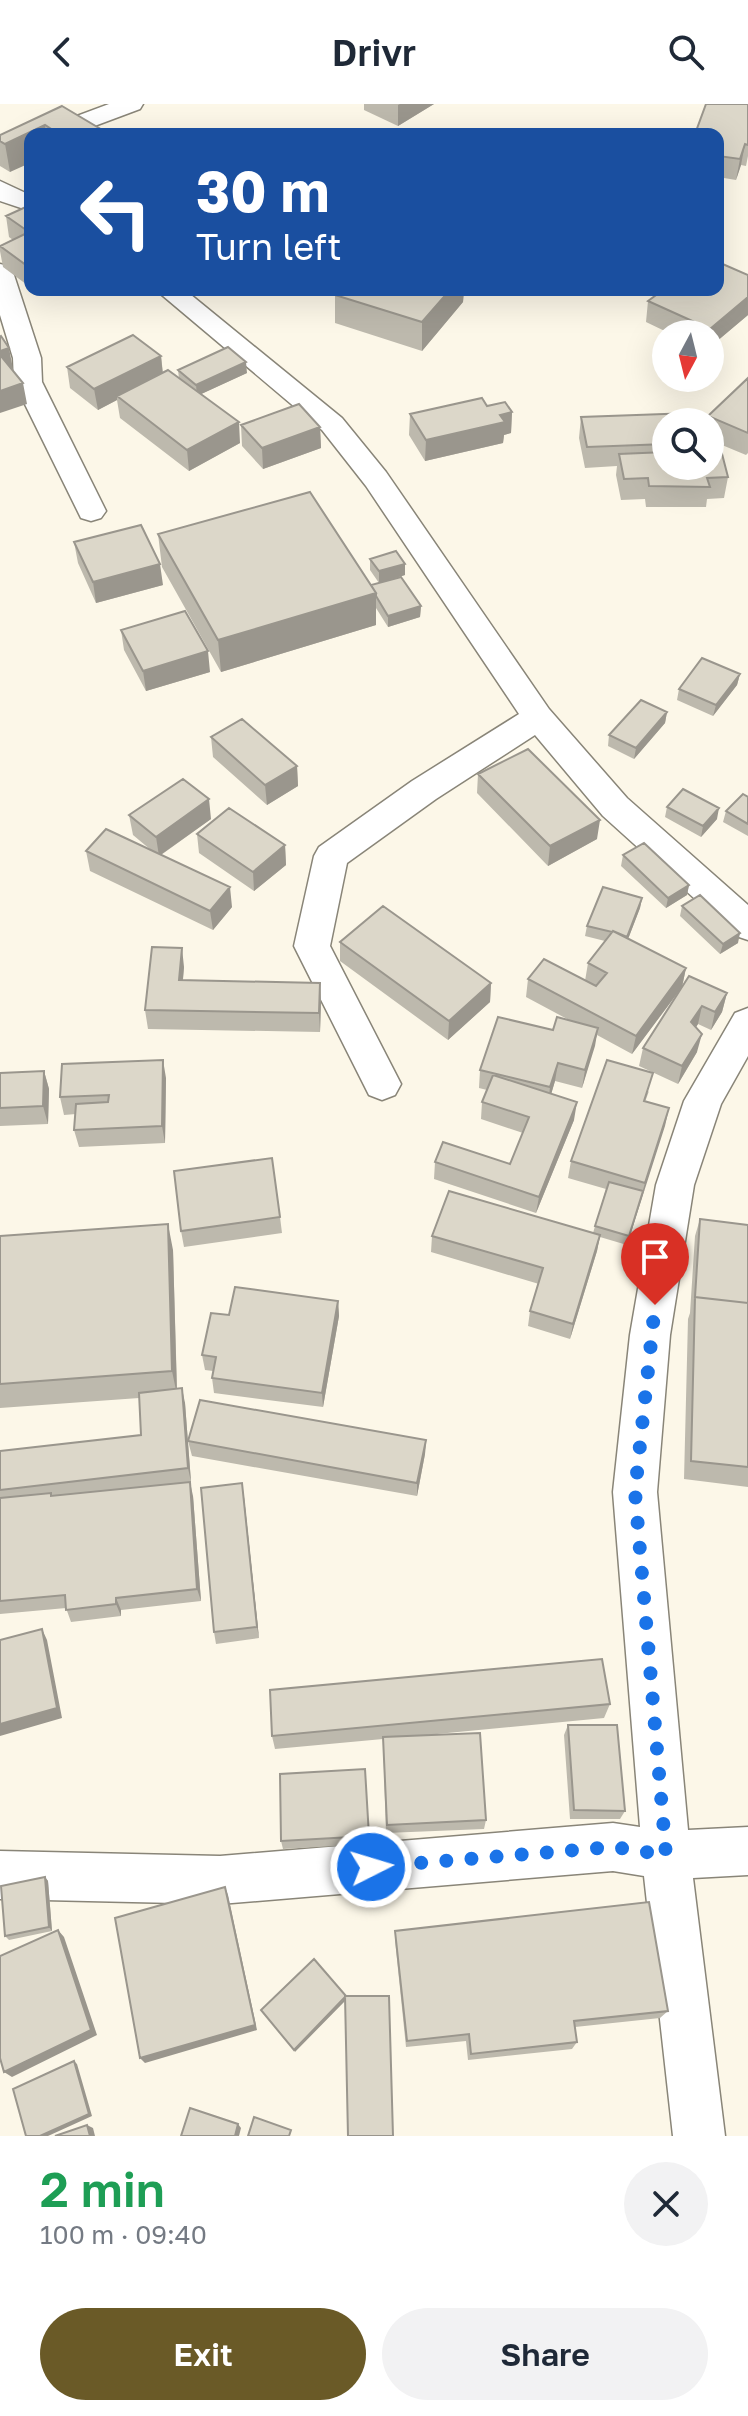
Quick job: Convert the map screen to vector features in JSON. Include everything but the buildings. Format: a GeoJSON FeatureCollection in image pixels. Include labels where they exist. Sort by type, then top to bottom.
{"type":"FeatureCollection","features":[{"type":"Feature","properties":{"kind":"street"},"geometry":{"type":"LineString","coordinates":[[67,128],[131,104]]}},
{"type":"Feature","properties":{"kind":"street"},"geometry":{"type":"LineString","coordinates":[[2,197],[24,202]]}},
{"type":"Feature","properties":{"kind":"street"},"geometry":{"type":"LineString","coordinates":[[0,272],[27,358],[28,382],[91,511]]}},
{"type":"Feature","properties":{"kind":"street"},"geometry":{"type":"LineString","coordinates":[[176,296],[332,424],[376,479],[538,717],[615,807],[748,926]]}},
{"type":"Feature","properties":{"kind":"street"},"geometry":{"type":"LineString","coordinates":[[382,1084],[312,946],[331,856],[424,790],[538,717]]}},
{"type":"Feature","properties":{"kind":"street"},"geometry":{"type":"LineString","coordinates":[[699,2136],[666,1855],[635,1492],[650,1335],[675,1185],[703,1101],[748,1023]]}},
{"type":"Feature","properties":{"kind":"street"},"geometry":{"type":"LineString","coordinates":[[0,1875],[220,1880],[613,1847],[666,1855],[748,1851]]}},
{"type":"Feature","properties":{"kind":"route"},"geometry":{"type":"LineString","coordinates":[[371,1867],[613,1847],[666,1855],[635,1492],[655,1305]]}}]}
